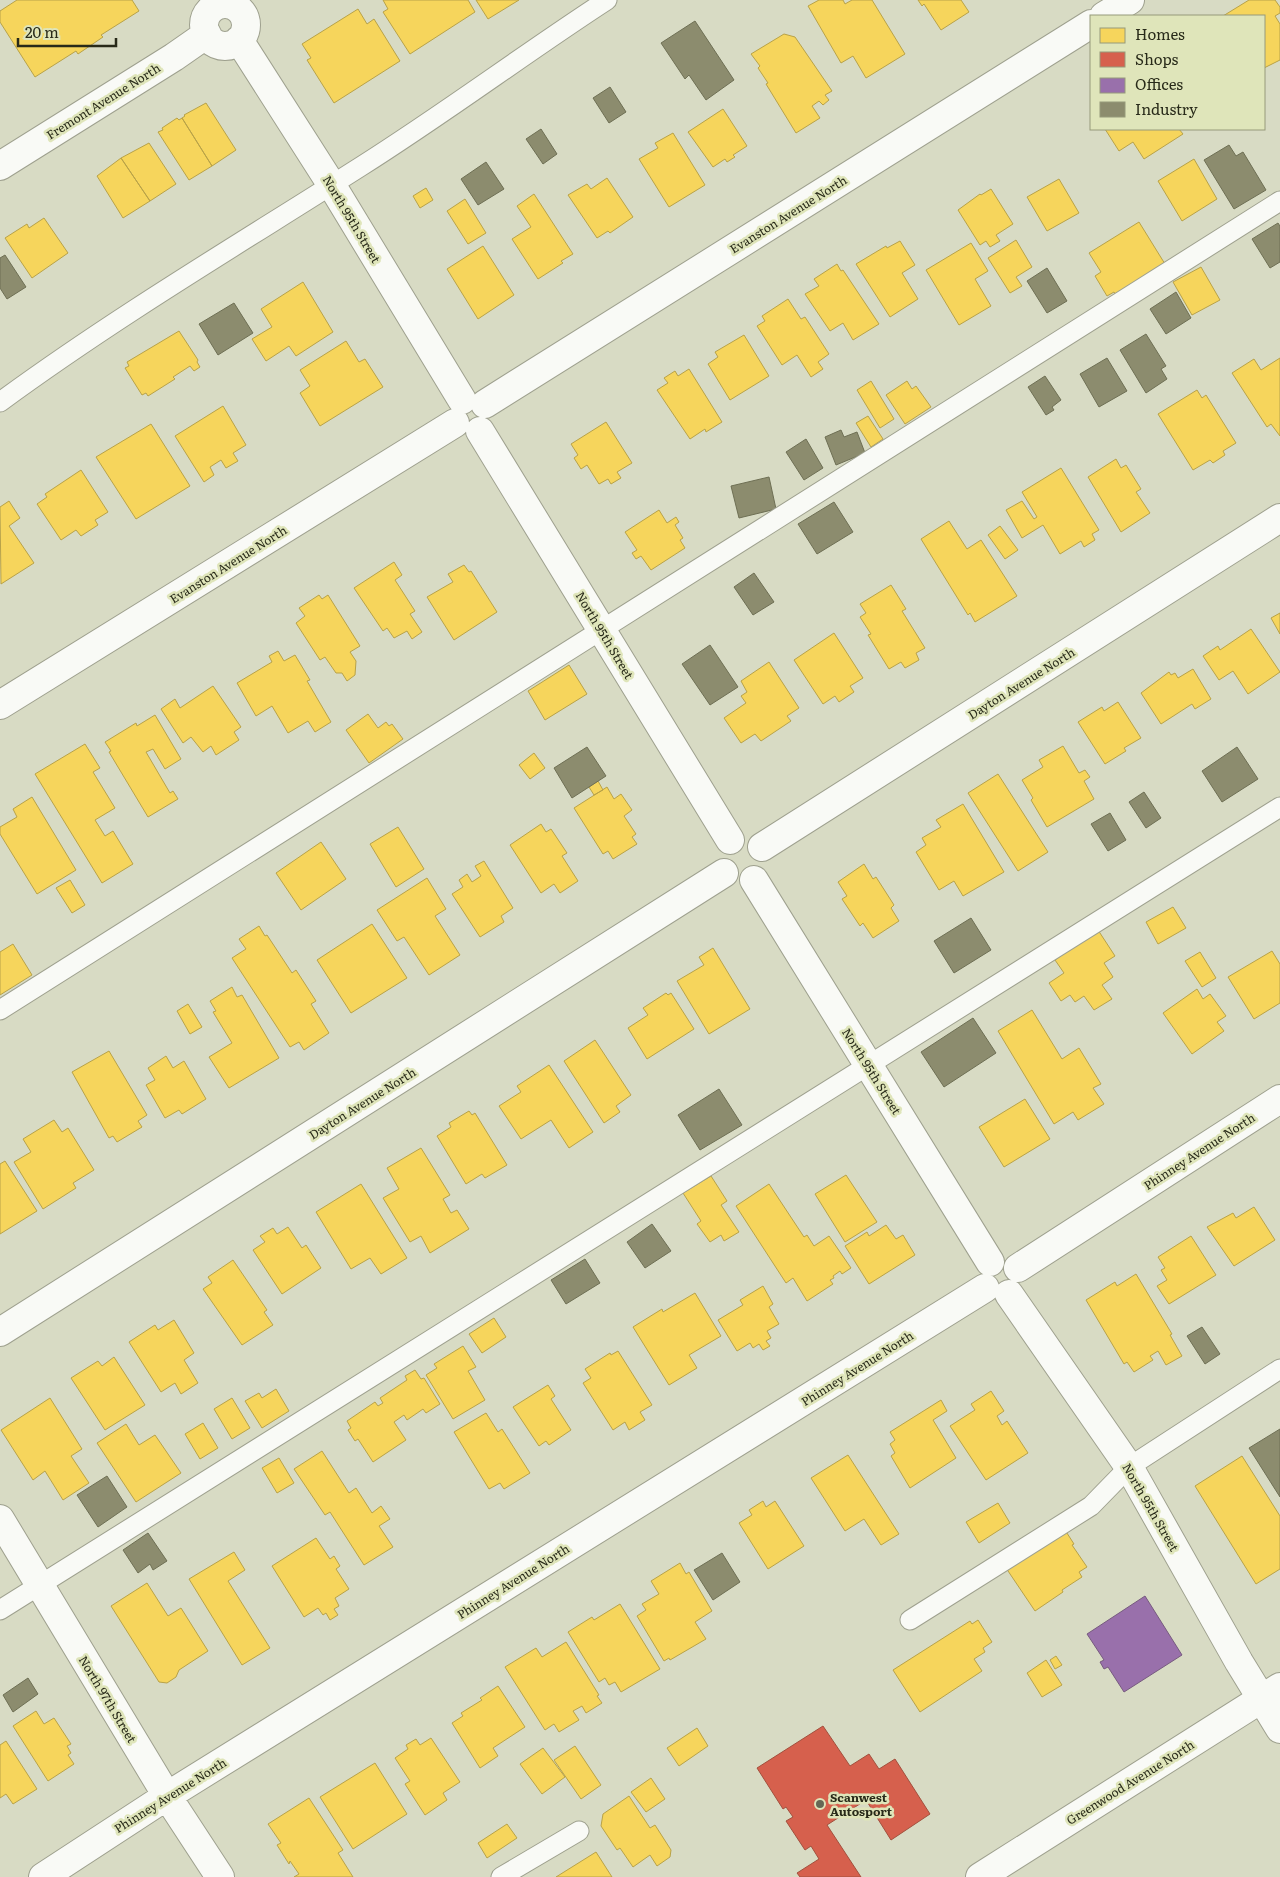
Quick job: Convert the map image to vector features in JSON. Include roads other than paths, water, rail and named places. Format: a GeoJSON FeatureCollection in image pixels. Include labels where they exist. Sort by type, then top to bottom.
{"type":"FeatureCollection","features":[{"type":"Feature","properties":{"kind":"street"},"geometry":{"type":"LineString","coordinates":[[1106,15],[1130,0]]}},
{"type":"Feature","properties":{"kind":"street"},"geometry":{"type":"LineString","coordinates":[[233,5],[246,22],[245,29],[239,40],[234,44],[220,46],[214,43],[206,34],[204,24],[209,12],[233,5]]}},
{"type":"Feature","properties":{"kind":"street","name":"Evanston Avenue North"},"geometry":{"type":"LineString","coordinates":[[0,706],[471,414],[1090,25]]}},
{"type":"Feature","properties":{"kind":"street","name":"Fremont Avenue North"},"geometry":{"type":"LineString","coordinates":[[0,166],[174,57],[206,34]]}},
{"type":"Feature","properties":{"kind":"street","name":"North 95th Street"},"geometry":{"type":"LineString","coordinates":[[239,40],[332,184],[730,840]]}},
{"type":"Feature","properties":{"kind":"street","name":"Dayton Avenue North"},"geometry":{"type":"LineString","coordinates":[[762,847],[1280,518]]}},
{"type":"Feature","properties":{"kind":"street"},"geometry":{"type":"LineString","coordinates":[[739,836],[747,836],[754,839],[762,847],[766,857],[766,865],[763,872],[754,880],[744,883],[736,882],[729,879],[720,866],[719,858],[725,844],[730,840],[739,836]]}},
{"type":"Feature","properties":{"kind":"street","name":"Dayton Avenue North"},"geometry":{"type":"LineString","coordinates":[[0,1332],[724,873]]}},
{"type":"Feature","properties":{"kind":"street","name":"North 95th Street"},"geometry":{"type":"LineString","coordinates":[[754,880],[990,1262]]}},
{"type":"Feature","properties":{"kind":"street","name":"Phinney Avenue North"},"geometry":{"type":"LineString","coordinates":[[1018,1268],[1280,1099]]}},
{"type":"Feature","properties":{"kind":"street"},"geometry":{"type":"LineString","coordinates":[[998,1258],[1010,1260],[1018,1268],[1020,1283],[1016,1289],[997,1291],[982,1276],[984,1269],[990,1262],[998,1258]]}},
{"type":"Feature","properties":{"kind":"street","name":"North 95th Street"},"geometry":{"type":"LineString","coordinates":[[997,1291],[1129,1467],[1271,1693],[1280,1729]]}},
{"type":"Feature","properties":{"kind":"street","name":"Phinney Avenue North"},"geometry":{"type":"LineString","coordinates":[[43,1877],[167,1796],[997,1291]]}},
{"type":"Feature","properties":{"kind":"street","name":"North 97th Street"},"geometry":{"type":"LineString","coordinates":[[0,1519],[167,1796],[220,1877]]}},
{"type":"Feature","properties":{"kind":"street","name":"Greenwood Avenue North"},"geometry":{"type":"LineString","coordinates":[[980,1877],[1271,1693]]}},
{"type":"Feature","properties":{"kind":"lane"},"geometry":{"type":"LineString","coordinates":[[0,402],[166,288],[434,119],[607,0]]}},
{"type":"Feature","properties":{"kind":"lane"},"geometry":{"type":"LineString","coordinates":[[0,1010],[1280,201]]}},
{"type":"Feature","properties":{"kind":"lane"},"geometry":{"type":"LineString","coordinates":[[0,1610],[1280,807]]}},
{"type":"Feature","properties":{"kind":"lane"},"geometry":{"type":"LineString","coordinates":[[910,1620],[1090,1506],[1129,1467],[1280,1369]]}},
{"type":"Feature","properties":{"kind":"lane"},"geometry":{"type":"LineString","coordinates":[[501,1877],[579,1831]]}},
{"type":"Feature","properties":{"kind":"place","name":"Scanwest Autosport"},"geometry":{"type":"Point","coordinates":[820,1804]}}]}
